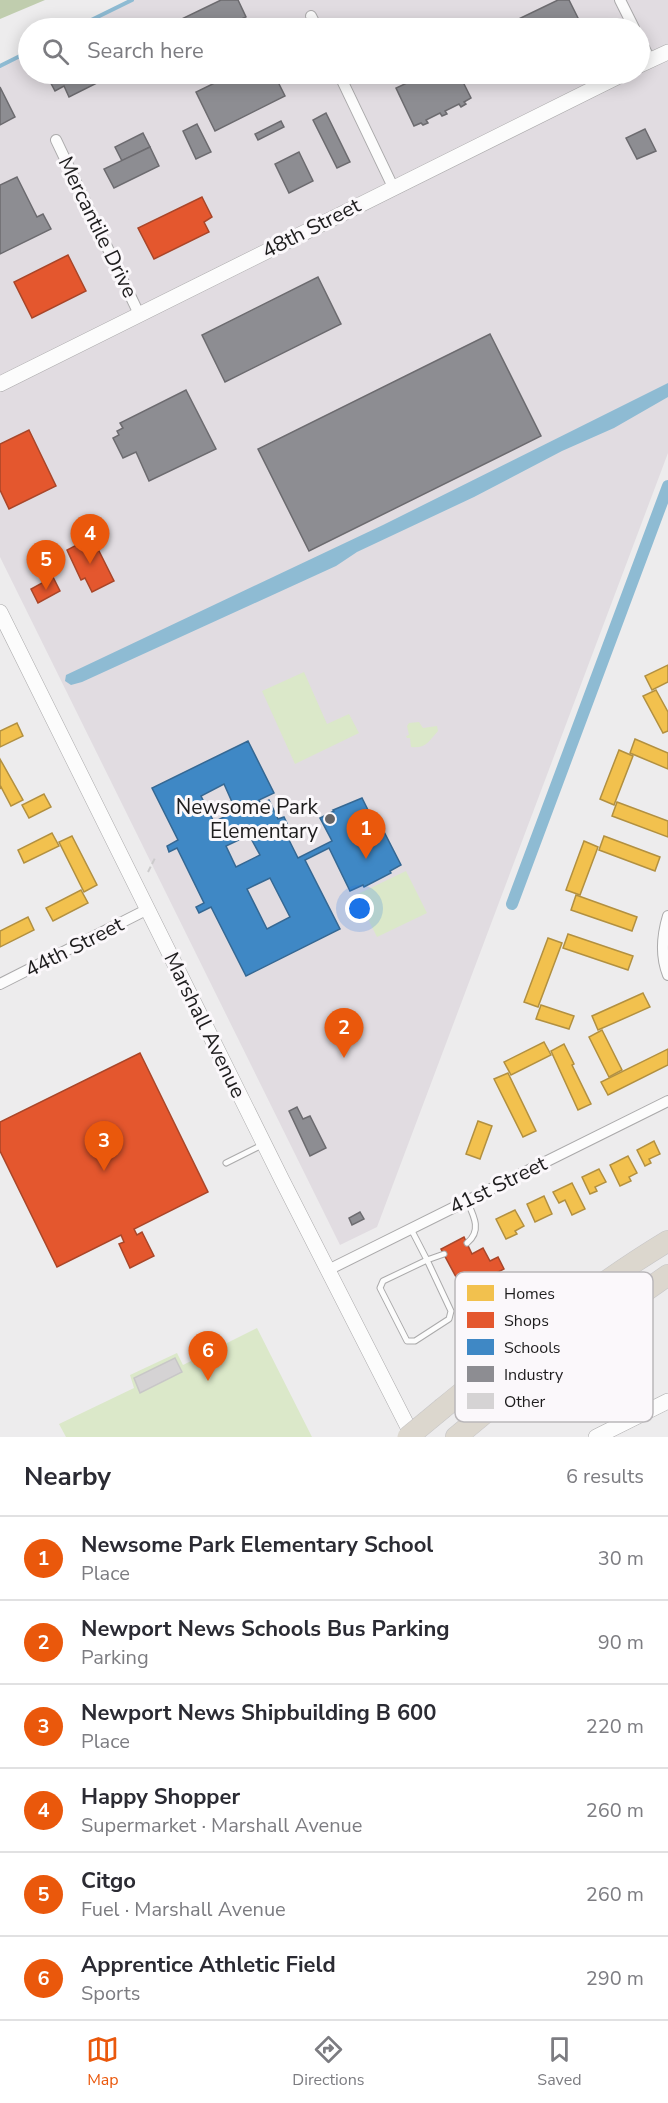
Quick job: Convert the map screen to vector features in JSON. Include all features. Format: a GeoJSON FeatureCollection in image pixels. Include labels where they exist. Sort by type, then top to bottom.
{"type":"FeatureCollection","features":[{"type":"Feature","properties":{"kind":"highway"},"geometry":{"type":"LineString","coordinates":[[622,1272],[668,1241]]}},
{"type":"Feature","properties":{"kind":"highway"},"geometry":{"type":"LineString","coordinates":[[653,1286],[668,1275]]}},
{"type":"Feature","properties":{"kind":"highway"},"geometry":{"type":"LineString","coordinates":[[408,1437],[455,1397]]}},
{"type":"Feature","properties":{"kind":"highway"},"geometry":{"type":"LineString","coordinates":[[457,1437],[475,1422]]}},
{"type":"Feature","properties":{"kind":"street"},"geometry":{"type":"LineString","coordinates":[[620,0],[629,18]]}},
{"type":"Feature","properties":{"kind":"street"},"geometry":{"type":"LineString","coordinates":[[650,61],[668,52]]}},
{"type":"Feature","properties":{"kind":"street"},"geometry":{"type":"LineString","coordinates":[[344,84],[393,187]]}},
{"type":"Feature","properties":{"kind":"street","name":"48th Street"},"geometry":{"type":"LineString","coordinates":[[0,384],[603,84]]}},
{"type":"Feature","properties":{"kind":"street","name":"Mercantile Drive"},"geometry":{"type":"LineString","coordinates":[[56,140],[140,314]]}},
{"type":"Feature","properties":{"kind":"street","name":"Marshall Avenue"},"geometry":{"type":"LineString","coordinates":[[0,612],[413,1437]]}},
{"type":"Feature","properties":{"kind":"street","name":"44th Street"},"geometry":{"type":"LineString","coordinates":[[0,984],[148,909]]}},
{"type":"Feature","properties":{"kind":"street"},"geometry":{"type":"LineString","coordinates":[[668,915],[662,946],[664,965],[668,975]]}},
{"type":"Feature","properties":{"kind":"street","name":"41st Street"},"geometry":{"type":"LineString","coordinates":[[328,1270],[668,1101]]}},
{"type":"Feature","properties":{"kind":"street"},"geometry":{"type":"LineString","coordinates":[[653,1408],[668,1401]]}},
{"type":"Feature","properties":{"kind":"street"},"geometry":{"type":"LineString","coordinates":[[596,1437],[626,1422]]}},
{"type":"Feature","properties":{"kind":"lane"},"geometry":{"type":"LineString","coordinates":[[226,1163],[264,1143]]}},
{"type":"Feature","properties":{"kind":"lane"},"geometry":{"type":"LineString","coordinates":[[467,1201],[476,1227],[473,1238],[467,1243]]}},
{"type":"Feature","properties":{"kind":"lane"},"geometry":{"type":"LineString","coordinates":[[411,1229],[427,1260],[451,1311],[449,1319],[411,1342],[405,1337],[380,1284],[427,1260],[444,1254]]}},
{"type":"Feature","properties":{"kind":"path"},"geometry":{"type":"LineString","coordinates":[[148,872],[156,856]]}},
{"type":"Feature","properties":{"kind":"shaded area"},"geometry":{"type":"Polygon","coordinates":[[[133,0],[668,0],[668,453],[377,1227],[340,1245],[0,557],[0,65],[18,56],[18,84],[650,84],[650,18],[96,18],[133,0]]]}},
{"type":"Feature","properties":{"kind":"green space"},"geometry":{"type":"Polygon","coordinates":[[[0,0],[45,0],[0,19],[0,0]]]}},
{"type":"Feature","properties":{"kind":"green space"},"geometry":{"type":"Polygon","coordinates":[[[304,672],[327,724],[349,714],[359,733],[295,764],[262,691],[304,672]]]}},
{"type":"Feature","properties":{"kind":"green space"},"geometry":{"type":"Polygon","coordinates":[[[419,722],[423,728],[437,726],[438,731],[424,745],[411,747],[410,738],[406,736],[409,735],[407,726],[409,723],[419,722]]]}},
{"type":"Feature","properties":{"kind":"green space"},"geometry":{"type":"Polygon","coordinates":[[[406,871],[427,913],[377,937],[356,895],[406,871]]]}},
{"type":"Feature","properties":{"kind":"green space"},"geometry":{"type":"Polygon","coordinates":[[[257,1328],[312,1437],[66,1437],[59,1424],[134,1388],[130,1375],[177,1353],[183,1365],[257,1328]]]}},
{"type":"Feature","properties":{"kind":"water"},"geometry":{"type":"Polygon","coordinates":[[[668,383],[668,397],[614,428],[562,451],[474,497],[357,552],[336,566],[82,682],[71,685],[65,681],[66,675],[383,525],[668,383]]]}},
{"type":"Feature","properties":{"kind":"building: Homes"},"geometry":{"type":"Polygon","coordinates":[[[668,665],[668,682],[652,690],[645,676],[668,665]]]}},
{"type":"Feature","properties":{"kind":"building: Homes"},"geometry":{"type":"Polygon","coordinates":[[[656,690],[668,712],[668,731],[663,733],[643,696],[656,690]]]}},
{"type":"Feature","properties":{"kind":"building: Homes"},"geometry":{"type":"Polygon","coordinates":[[[17,723],[23,736],[0,747],[0,731],[17,723]]]}},
{"type":"Feature","properties":{"kind":"building: Homes"},"geometry":{"type":"Polygon","coordinates":[[[635,739],[668,753],[668,769],[630,753],[635,739]]]}},
{"type":"Feature","properties":{"kind":"building: Homes"},"geometry":{"type":"Polygon","coordinates":[[[619,750],[633,756],[614,805],[600,799],[619,750]]]}},
{"type":"Feature","properties":{"kind":"building: Homes"},"geometry":{"type":"Polygon","coordinates":[[[0,759],[23,800],[11,806],[1,787],[0,789],[0,759]]]}},
{"type":"Feature","properties":{"kind":"building: Homes"},"geometry":{"type":"Polygon","coordinates":[[[44,794],[51,807],[29,818],[22,805],[44,794]]]}},
{"type":"Feature","properties":{"kind":"building: Homes"},"geometry":{"type":"Polygon","coordinates":[[[617,802],[668,821],[668,837],[612,816],[617,802]]]}},
{"type":"Feature","properties":{"kind":"building: Homes"},"geometry":{"type":"Polygon","coordinates":[[[52,833],[59,846],[24,863],[18,850],[52,833]]]}},
{"type":"Feature","properties":{"kind":"building: Homes"},"geometry":{"type":"Polygon","coordinates":[[[72,836],[97,885],[84,892],[59,842],[72,836]]]}},
{"type":"Feature","properties":{"kind":"building: Homes"},"geometry":{"type":"Polygon","coordinates":[[[604,836],[660,857],[655,871],[599,850],[604,836]]]}},
{"type":"Feature","properties":{"kind":"building: Homes"},"geometry":{"type":"Polygon","coordinates":[[[584,841],[598,847],[580,895],[566,890],[584,841]]]}},
{"type":"Feature","properties":{"kind":"building: Homes"},"geometry":{"type":"Polygon","coordinates":[[[81,890],[88,903],[53,921],[46,908],[81,890]]]}},
{"type":"Feature","properties":{"kind":"building: Homes"},"geometry":{"type":"Polygon","coordinates":[[[576,895],[637,917],[632,931],[571,910],[576,895]]]}},
{"type":"Feature","properties":{"kind":"building: Homes"},"geometry":{"type":"Polygon","coordinates":[[[28,917],[34,930],[0,947],[0,931],[28,917]]]}},
{"type":"Feature","properties":{"kind":"building: Homes"},"geometry":{"type":"Polygon","coordinates":[[[568,934],[633,956],[628,970],[563,948],[568,934]]]}},
{"type":"Feature","properties":{"kind":"building: Homes"},"geometry":{"type":"Polygon","coordinates":[[[548,938],[562,943],[538,1007],[524,1002],[548,938]]]}},
{"type":"Feature","properties":{"kind":"building: Homes"},"geometry":{"type":"Polygon","coordinates":[[[643,993],[650,1007],[598,1030],[592,1016],[643,993]]]}},
{"type":"Feature","properties":{"kind":"building: Homes"},"geometry":{"type":"Polygon","coordinates":[[[541,1005],[574,1016],[569,1029],[536,1019],[541,1005]]]}},
{"type":"Feature","properties":{"kind":"building: Homes"},"geometry":{"type":"Polygon","coordinates":[[[602,1030],[622,1070],[609,1077],[589,1037],[602,1030]]]}},
{"type":"Feature","properties":{"kind":"building: Homes"},"geometry":{"type":"Polygon","coordinates":[[[544,1042],[551,1055],[511,1075],[504,1062],[544,1042]]]}},
{"type":"Feature","properties":{"kind":"building: Homes"},"geometry":{"type":"Polygon","coordinates":[[[564,1044],[591,1104],[578,1110],[551,1051],[564,1044]]]}},
{"type":"Feature","properties":{"kind":"building: Homes"},"geometry":{"type":"Polygon","coordinates":[[[668,1049],[668,1065],[608,1095],[601,1082],[668,1049]]]}},
{"type":"Feature","properties":{"kind":"building: Homes"},"geometry":{"type":"Polygon","coordinates":[[[508,1073],[536,1131],[523,1137],[494,1079],[508,1073]]]}},
{"type":"Feature","properties":{"kind":"building: Homes"},"geometry":{"type":"Polygon","coordinates":[[[478,1121],[492,1126],[480,1159],[466,1154],[478,1121]]]}},
{"type":"Feature","properties":{"kind":"building: Homes"},"geometry":{"type":"Polygon","coordinates":[[[654,1141],[660,1154],[649,1159],[651,1163],[645,1166],[637,1150],[654,1141]]]}},
{"type":"Feature","properties":{"kind":"building: Homes"},"geometry":{"type":"Polygon","coordinates":[[[628,1156],[637,1173],[629,1177],[631,1181],[620,1186],[610,1165],[628,1156]]]}},
{"type":"Feature","properties":{"kind":"building: Homes"},"geometry":{"type":"Polygon","coordinates":[[[599,1169],[606,1182],[595,1187],[597,1191],[590,1194],[582,1177],[599,1169]]]}},
{"type":"Feature","properties":{"kind":"building: Homes"},"geometry":{"type":"Polygon","coordinates":[[[572,1183],[585,1209],[572,1215],[565,1200],[559,1203],[553,1192],[572,1183]]]}},
{"type":"Feature","properties":{"kind":"building: Homes"},"geometry":{"type":"Polygon","coordinates":[[[544,1196],[552,1214],[535,1222],[527,1204],[544,1196]]]}},
{"type":"Feature","properties":{"kind":"building: Homes"},"geometry":{"type":"Polygon","coordinates":[[[515,1210],[524,1226],[515,1231],[517,1234],[506,1239],[496,1219],[515,1210]]]}},
{"type":"Feature","properties":{"kind":"building: Shops"},"geometry":{"type":"Polygon","coordinates":[[[202,197],[212,217],[204,222],[209,232],[154,259],[138,228],[202,197]]]}},
{"type":"Feature","properties":{"kind":"building: Shops"},"geometry":{"type":"Polygon","coordinates":[[[68,255],[86,291],[32,318],[14,282],[68,255]]]}},
{"type":"Feature","properties":{"kind":"building: Shops"},"geometry":{"type":"Polygon","coordinates":[[[29,430],[56,486],[9,509],[0,490],[0,444],[29,430]]]}},
{"type":"Feature","properties":{"kind":"building: Shops"},"geometry":{"type":"Polygon","coordinates":[[[92,537],[114,581],[92,592],[85,578],[81,580],[67,550],[92,537]]]}},
{"type":"Feature","properties":{"kind":"building: Shops"},"geometry":{"type":"Polygon","coordinates":[[[53,577],[60,591],[38,603],[31,589],[53,577]]]}},
{"type":"Feature","properties":{"kind":"building: Shops"},"geometry":{"type":"Polygon","coordinates":[[[140,1053],[208,1192],[134,1229],[137,1235],[142,1232],[154,1256],[130,1268],[119,1244],[124,1242],[121,1235],[57,1267],[0,1151],[0,1122],[140,1053]]]}},
{"type":"Feature","properties":{"kind":"building: Shops"},"geometry":{"type":"Polygon","coordinates":[[[464,1237],[472,1254],[483,1248],[490,1261],[498,1257],[504,1269],[498,1272],[455,1272],[455,1275],[441,1249],[464,1237]]]}},
{"type":"Feature","properties":{"kind":"building: Schools"},"geometry":{"type":"Polygon","coordinates":[[[248,741],[274,793],[259,800],[261,804],[269,800],[278,819],[284,817],[293,836],[288,838],[298,858],[332,841],[320,818],[362,798],[375,824],[379,822],[401,865],[364,887],[363,885],[350,891],[329,848],[305,860],[340,929],[246,976],[211,907],[199,913],[196,907],[204,903],[177,848],[169,852],[167,846],[178,840],[152,788],[248,741]],[[224,784],[201,796],[214,822],[236,811],[224,784]],[[249,835],[226,846],[236,867],[260,855],[249,835]],[[270,878],[247,889],[267,929],[290,917],[270,878]]]}},
{"type":"Feature","properties":{"kind":"building: Industry"},"geometry":{"type":"Polygon","coordinates":[[[221,0],[238,0],[246,17],[244,18],[184,18],[221,0]]]}},
{"type":"Feature","properties":{"kind":"building: Industry"},"geometry":{"type":"Polygon","coordinates":[[[558,0],[569,0],[578,18],[521,18],[558,0]]]}},
{"type":"Feature","properties":{"kind":"building: Industry"},"geometry":{"type":"Polygon","coordinates":[[[51,84],[95,84],[69,97],[64,86],[55,91],[51,84]]]}},
{"type":"Feature","properties":{"kind":"building: Industry"},"geometry":{"type":"Polygon","coordinates":[[[212,84],[279,84],[285,96],[215,131],[196,92],[212,84]]]}},
{"type":"Feature","properties":{"kind":"building: Industry"},"geometry":{"type":"Polygon","coordinates":[[[405,84],[464,84],[471,98],[461,107],[459,104],[445,111],[447,114],[442,116],[440,113],[426,120],[428,123],[414,126],[396,88],[405,84]]]}},
{"type":"Feature","properties":{"kind":"building: Industry"},"geometry":{"type":"Polygon","coordinates":[[[0,87],[15,117],[0,125],[0,87]]]}},
{"type":"Feature","properties":{"kind":"building: Industry"},"geometry":{"type":"Polygon","coordinates":[[[326,113],[350,162],[337,168],[313,120],[326,113]]]}},
{"type":"Feature","properties":{"kind":"building: Industry"},"geometry":{"type":"Polygon","coordinates":[[[281,121],[284,127],[258,140],[255,134],[281,121]]]}},
{"type":"Feature","properties":{"kind":"building: Industry"},"geometry":{"type":"Polygon","coordinates":[[[197,124],[211,152],[196,159],[183,131],[197,124]]]}},
{"type":"Feature","properties":{"kind":"building: Industry"},"geometry":{"type":"Polygon","coordinates":[[[645,129],[656,151],[637,159],[626,138],[645,129]]]}},
{"type":"Feature","properties":{"kind":"building: Industry"},"geometry":{"type":"Polygon","coordinates":[[[143,133],[150,147],[122,161],[115,147],[143,133]]]}},
{"type":"Feature","properties":{"kind":"building: Industry"},"geometry":{"type":"Polygon","coordinates":[[[150,147],[159,166],[114,188],[104,169],[150,147]]]}},
{"type":"Feature","properties":{"kind":"building: Industry"},"geometry":{"type":"Polygon","coordinates":[[[299,152],[313,181],[289,193],[275,164],[299,152]]]}},
{"type":"Feature","properties":{"kind":"building: Industry"},"geometry":{"type":"Polygon","coordinates":[[[17,177],[37,217],[43,214],[51,229],[0,254],[0,185],[17,177]]]}},
{"type":"Feature","properties":{"kind":"building: Industry"},"geometry":{"type":"Polygon","coordinates":[[[318,277],[341,324],[225,382],[202,335],[318,277]]]}},
{"type":"Feature","properties":{"kind":"building: Industry"},"geometry":{"type":"Polygon","coordinates":[[[490,334],[541,436],[309,551],[258,449],[490,334]]]}},
{"type":"Feature","properties":{"kind":"building: Industry"},"geometry":{"type":"Polygon","coordinates":[[[186,390],[216,449],[149,481],[136,452],[123,458],[113,438],[119,435],[117,431],[123,428],[120,423],[186,390]]]}},
{"type":"Feature","properties":{"kind":"building: Industry"},"geometry":{"type":"Polygon","coordinates":[[[297,1107],[303,1119],[310,1116],[326,1148],[310,1156],[289,1111],[297,1107]]]}},
{"type":"Feature","properties":{"kind":"building: Industry"},"geometry":{"type":"Polygon","coordinates":[[[360,1212],[364,1219],[352,1225],[349,1218],[360,1212]]]}},
{"type":"Feature","properties":{"kind":"building: Other"},"geometry":{"type":"Polygon","coordinates":[[[175,1358],[182,1372],[140,1393],[134,1378],[175,1358]]]}},
{"type":"Feature","properties":{"kind":"waterway"},"geometry":{"type":"LineString","coordinates":[[95,18],[132,0]]}},
{"type":"Feature","properties":{"kind":"waterway"},"geometry":{"type":"LineString","coordinates":[[0,66],[18,57]]}},
{"type":"Feature","properties":{"kind":"waterway"},"geometry":{"type":"LineString","coordinates":[[512,904],[668,486]]}},
{"type":"Feature","properties":{"kind":"place","name":"Happy Shopper"},"geometry":{"type":"Point","coordinates":[90,564]}},
{"type":"Feature","properties":{"kind":"place","name":"Citgo"},"geometry":{"type":"Point","coordinates":[46,590]}},
{"type":"Feature","properties":{"kind":"place","name":"Newsome Park Elementary"},"geometry":{"type":"Point","coordinates":[330,819]}},
{"type":"Feature","properties":{"kind":"place","name":"Newsome Park Elementary School"},"geometry":{"type":"Point","coordinates":[366,859]}},
{"type":"Feature","properties":{"kind":"place","name":"Newport News Schools Bus Parking"},"geometry":{"type":"Point","coordinates":[344,1058]}},
{"type":"Feature","properties":{"kind":"place","name":"Newport News Shipbuilding B 600"},"geometry":{"type":"Point","coordinates":[104,1171]}},
{"type":"Feature","properties":{"kind":"place","name":"Apprentice Athletic Field"},"geometry":{"type":"Point","coordinates":[208,1381]}}]}
